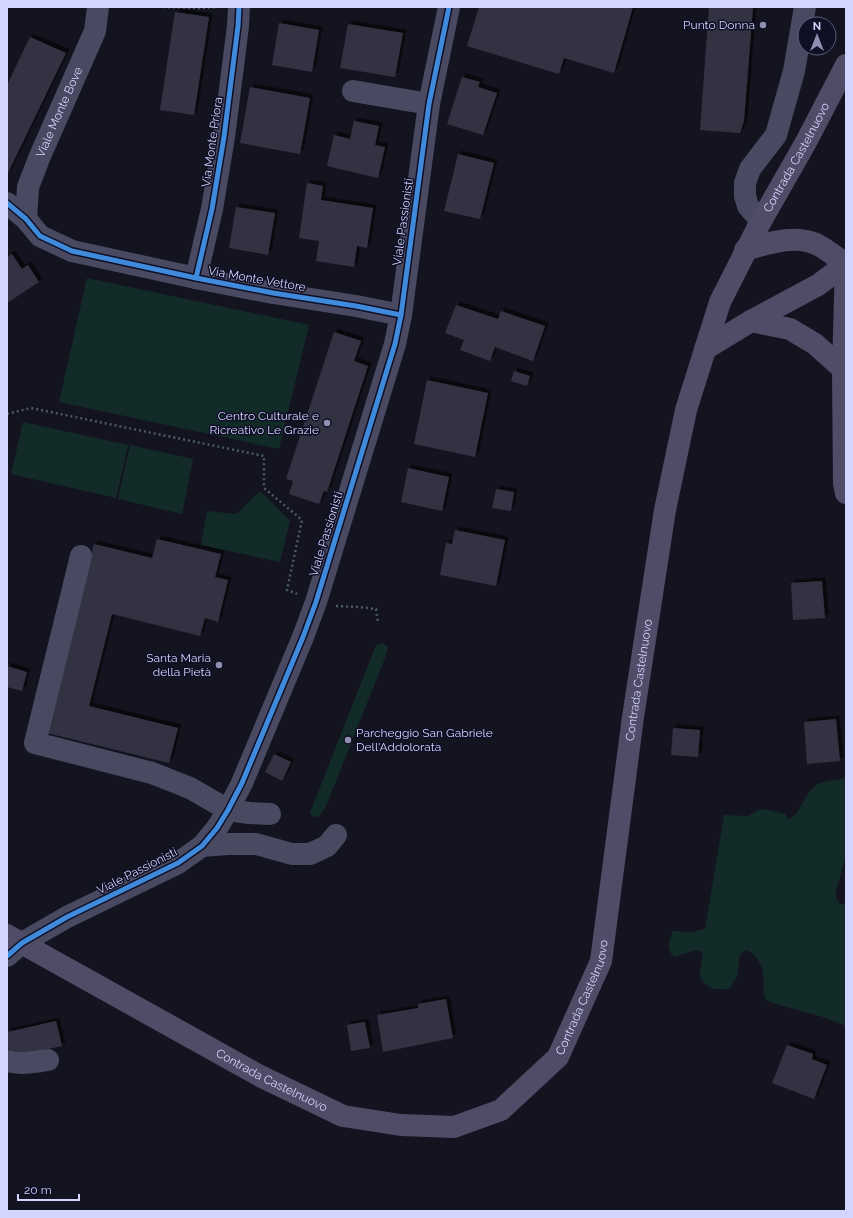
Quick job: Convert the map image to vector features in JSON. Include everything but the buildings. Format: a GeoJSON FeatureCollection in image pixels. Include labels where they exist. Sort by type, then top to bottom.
{"type":"FeatureCollection","features":[{"type":"Feature","properties":{"kind":"main road","name":"Contrada Castelnuovo"},"geometry":{"type":"LineString","coordinates":[[12,945],[260,1076],[343,1116],[401,1125],[454,1127],[500,1110],[558,1056],[601,961],[633,718],[665,510],[686,410],[720,302],[745,250],[806,142],[846,64]]}},
{"type":"Feature","properties":{"kind":"main road"},"geometry":{"type":"LineString","coordinates":[[745,250],[776,241],[798,240],[816,244],[846,264]]}},
{"type":"Feature","properties":{"kind":"main road"},"geometry":{"type":"LineString","coordinates":[[705,350],[752,321],[818,284],[846,264]]}},
{"type":"Feature","properties":{"kind":"main road"},"geometry":{"type":"LineString","coordinates":[[846,264],[843,369],[844,483],[846,493]]}},
{"type":"Feature","properties":{"kind":"main road"},"geometry":{"type":"LineString","coordinates":[[752,321],[790,329],[815,344],[843,369]]}},
{"type":"Feature","properties":{"kind":"street","name":"Viale Monte Bove"},"geometry":{"type":"LineString","coordinates":[[17,218],[40,156],[95,32],[98,7]]}},
{"type":"Feature","properties":{"kind":"street","name":"Via Monte Priora"},"geometry":{"type":"LineString","coordinates":[[196,278],[212,209],[224,137],[239,7]]}},
{"type":"Feature","properties":{"kind":"street","name":"Viale Passionisti"},"geometry":{"type":"LineString","coordinates":[[12,945],[178,863],[202,846],[217,828],[242,783],[316,602],[395,344],[401,315],[429,104],[449,7]]}},
{"type":"Feature","properties":{"kind":"street"},"geometry":{"type":"LineString","coordinates":[[761,221],[748,206],[745,196],[745,183],[750,169],[776,134],[794,71],[805,7]]}},
{"type":"Feature","properties":{"kind":"street"},"geometry":{"type":"LineString","coordinates":[[353,91],[429,104]]}},
{"type":"Feature","properties":{"kind":"street","name":"Via Monte Vettore"},"geometry":{"type":"LineString","coordinates":[[7,203],[17,218],[40,236],[72,251],[273,293],[356,306],[401,315]]}},
{"type":"Feature","properties":{"kind":"street"},"geometry":{"type":"LineString","coordinates":[[81,556],[35,743],[152,772],[190,788],[228,810],[270,814],[255,801],[242,783]]}},
{"type":"Feature","properties":{"kind":"street"},"geometry":{"type":"LineString","coordinates":[[228,810],[238,830],[256,844]]}},
{"type":"Feature","properties":{"kind":"street"},"geometry":{"type":"LineString","coordinates":[[202,846],[256,844],[292,854],[310,854],[327,846],[336,835]]}},
{"type":"Feature","properties":{"kind":"street"},"geometry":{"type":"LineString","coordinates":[[7,1061],[14,1063],[29,1063],[48,1060]]}},
{"type":"Feature","properties":{"kind":"path"},"geometry":{"type":"LineString","coordinates":[[163,7],[207,8]]}},
{"type":"Feature","properties":{"kind":"path"},"geometry":{"type":"LineString","coordinates":[[7,414],[31,408],[264,456],[264,488],[302,520],[286,590],[327,606],[376,609],[378,623]]}},
{"type":"Feature","properties":{"kind":"green space"},"geometry":{"type":"Polygon","coordinates":[[[87,278],[309,325],[279,449],[59,402],[87,278]]]}},
{"type":"Feature","properties":{"kind":"green space"},"geometry":{"type":"Polygon","coordinates":[[[23,422],[128,445],[116,498],[11,474],[23,422]]]}},
{"type":"Feature","properties":{"kind":"green space"},"geometry":{"type":"Polygon","coordinates":[[[130,445],[193,459],[182,514],[118,499],[130,445]]]}},
{"type":"Feature","properties":{"kind":"green space"},"geometry":{"type":"Polygon","coordinates":[[[260,491],[290,521],[280,562],[201,545],[207,511],[236,514],[260,491]]]}},
{"type":"Feature","properties":{"kind":"green space"},"geometry":{"type":"Polygon","coordinates":[[[382,643],[388,647],[385,658],[326,806],[319,817],[312,816],[310,813],[376,645],[382,643]]]}},
{"type":"Feature","properties":{"kind":"green space"},"geometry":{"type":"Polygon","coordinates":[[[846,778],[846,856],[836,891],[836,898],[840,904],[846,903],[846,1026],[823,1017],[766,1000],[764,995],[763,970],[761,965],[751,952],[746,950],[740,955],[737,976],[730,988],[716,989],[707,986],[701,979],[700,974],[703,952],[696,950],[674,957],[669,950],[669,944],[673,931],[691,932],[705,929],[724,815],[748,816],[760,809],[785,814],[789,820],[797,812],[809,792],[818,784],[846,778]]]}},
{"type":"Feature","properties":{"kind":"cycle path"},"geometry":{"type":"LineString","coordinates":[[196,278],[212,209],[224,137],[239,7]]}},
{"type":"Feature","properties":{"kind":"cycle path"},"geometry":{"type":"LineString","coordinates":[[7,956],[22,943],[67,917],[178,863],[202,846],[217,828],[242,783],[303,637],[316,602],[395,344],[401,315],[429,104],[449,7]]}},
{"type":"Feature","properties":{"kind":"cycle path"},"geometry":{"type":"LineString","coordinates":[[7,203],[26,219],[40,236],[72,251],[273,293],[356,306],[401,315]]}},
{"type":"Feature","properties":{"kind":"place","name":"Punto Donna"},"geometry":{"type":"Point","coordinates":[763,25]}},
{"type":"Feature","properties":{"kind":"place","name":"Centro Culturale e Ricreativo Le Grazie"},"geometry":{"type":"Point","coordinates":[327,423]}},
{"type":"Feature","properties":{"kind":"place","name":"Santa Maria della Pietà"},"geometry":{"type":"Point","coordinates":[219,665]}},
{"type":"Feature","properties":{"kind":"place","name":"Parcheggio San Gabriele Dell'Addolorata"},"geometry":{"type":"Point","coordinates":[348,740]}}]}
